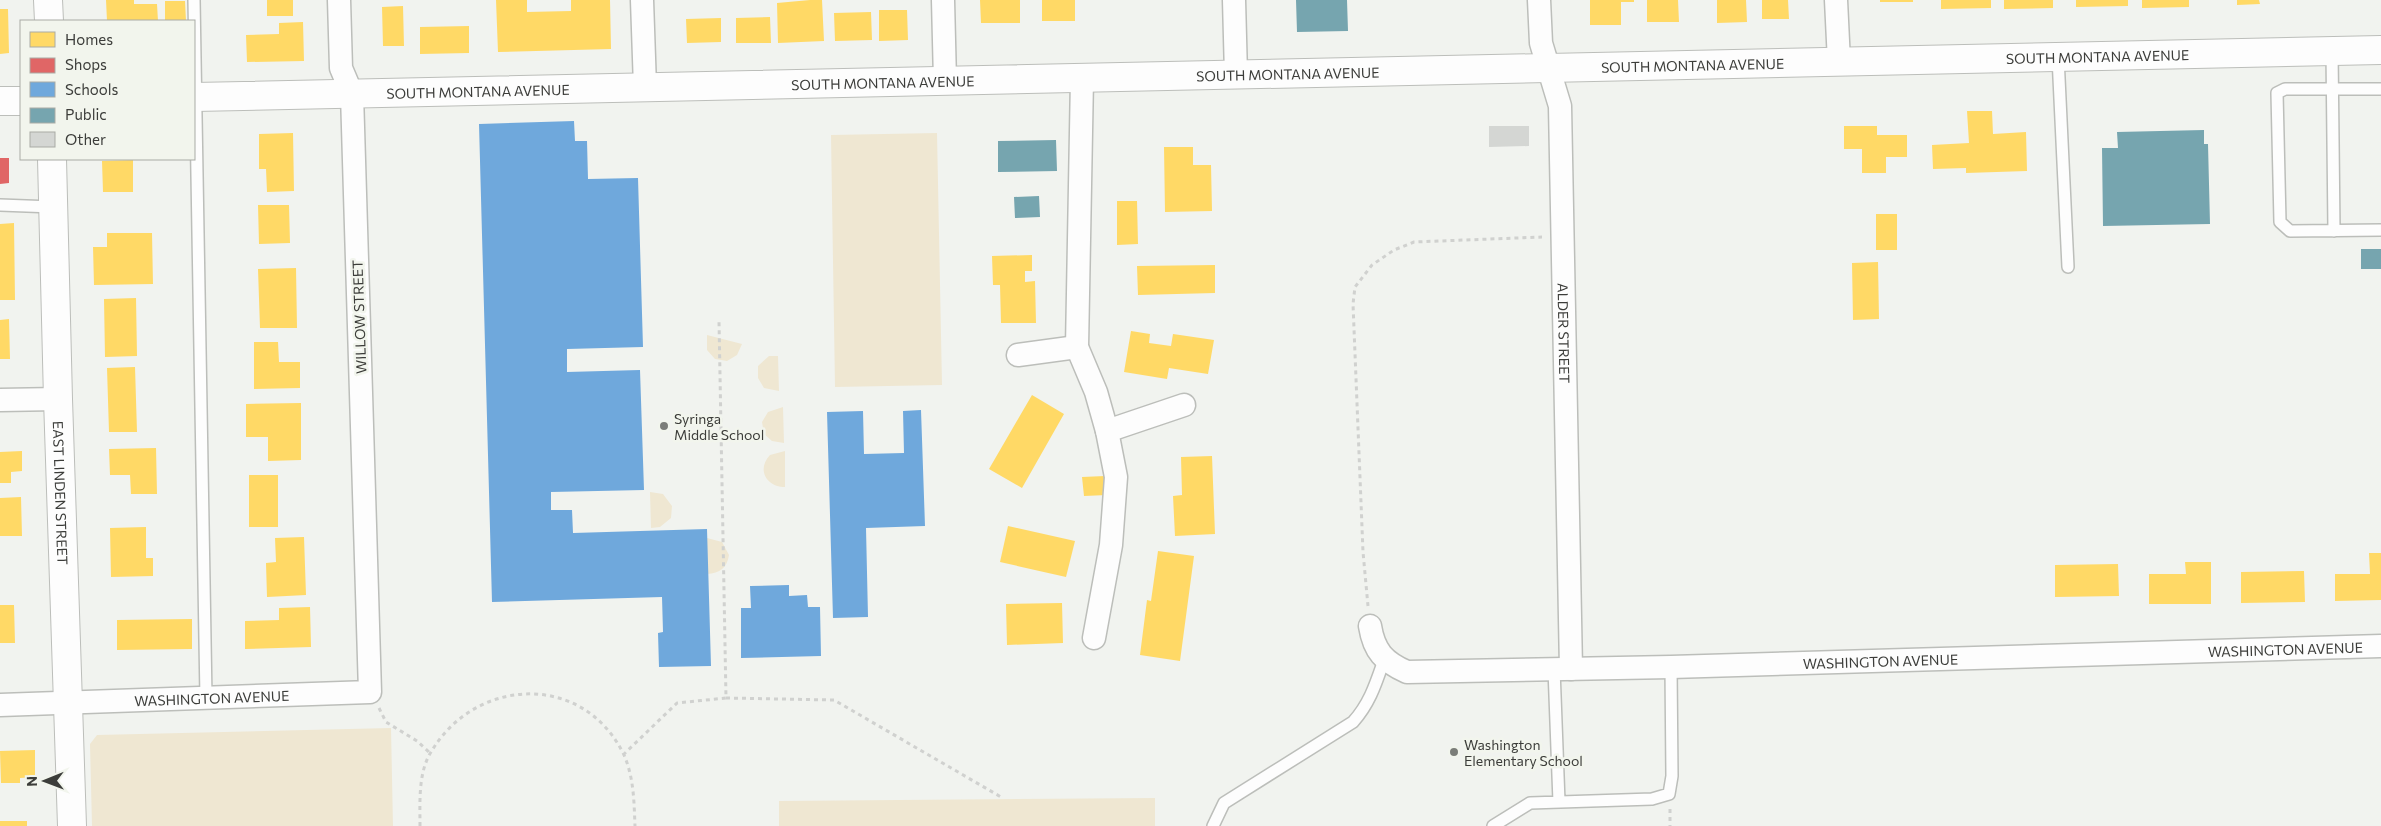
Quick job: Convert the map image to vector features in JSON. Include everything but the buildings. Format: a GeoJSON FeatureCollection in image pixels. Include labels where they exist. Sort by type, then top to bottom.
{"type":"FeatureCollection","features":[{"type":"Feature","properties":{"kind":"street"},"geometry":{"type":"LineString","coordinates":[[48,0],[49,20]]}},
{"type":"Feature","properties":{"kind":"street","name":"WILLOW STREET"},"geometry":{"type":"LineString","coordinates":[[339,0],[341,68],[352,94],[370,692]]}},
{"type":"Feature","properties":{"kind":"street"},"geometry":{"type":"LineString","coordinates":[[642,0],[645,87]]}},
{"type":"Feature","properties":{"kind":"street"},"geometry":{"type":"LineString","coordinates":[[943,0],[945,81]]}},
{"type":"Feature","properties":{"kind":"street"},"geometry":{"type":"LineString","coordinates":[[1234,0],[1236,75]]}},
{"type":"Feature","properties":{"kind":"street","name":"ALDER STREET"},"geometry":{"type":"LineString","coordinates":[[1539,0],[1541,43],[1560,106],[1563,669]]}},
{"type":"Feature","properties":{"kind":"street"},"geometry":{"type":"LineString","coordinates":[[1836,0],[1839,62]]}},
{"type":"Feature","properties":{"kind":"street","name":"SOUTH MONTANA AVENUE"},"geometry":{"type":"LineString","coordinates":[[195,97],[2381,50]]}},
{"type":"Feature","properties":{"kind":"street"},"geometry":{"type":"LineString","coordinates":[[1082,78],[1077,347],[1096,392],[1107,431],[1116,477],[1111,545],[1094,638]]}},
{"type":"Feature","properties":{"kind":"street"},"geometry":{"type":"LineString","coordinates":[[0,101],[20,101]]}},
{"type":"Feature","properties":{"kind":"street","name":"EAST LINDEN STREET"},"geometry":{"type":"LineString","coordinates":[[52,160],[72,826]]}},
{"type":"Feature","properties":{"kind":"street"},"geometry":{"type":"LineString","coordinates":[[1018,355],[1077,347]]}},
{"type":"Feature","properties":{"kind":"street"},"geometry":{"type":"LineString","coordinates":[[0,400],[58,399]]}},
{"type":"Feature","properties":{"kind":"street"},"geometry":{"type":"LineString","coordinates":[[1107,431],[1184,405]]}},
{"type":"Feature","properties":{"kind":"street"},"geometry":{"type":"LineString","coordinates":[[1370,626],[1376,650],[1384,660]]}},
{"type":"Feature","properties":{"kind":"street","name":"WASHINGTON AVENUE"},"geometry":{"type":"LineString","coordinates":[[1384,660],[1407,672],[1671,667],[2381,646]]}},
{"type":"Feature","properties":{"kind":"street","name":"WASHINGTON AVENUE"},"geometry":{"type":"LineString","coordinates":[[0,705],[370,692]]}},
{"type":"Feature","properties":{"kind":"lane"},"geometry":{"type":"LineString","coordinates":[[194,0],[194,20]]}},
{"type":"Feature","properties":{"kind":"lane"},"geometry":{"type":"LineString","coordinates":[[2332,51],[2334,231]]}},
{"type":"Feature","properties":{"kind":"lane"},"geometry":{"type":"LineString","coordinates":[[2058,57],[2068,267]]}},
{"type":"Feature","properties":{"kind":"lane"},"geometry":{"type":"LineString","coordinates":[[2381,89],[2285,89],[2277,92],[2280,222],[2290,231],[2381,230]]}},
{"type":"Feature","properties":{"kind":"lane"},"geometry":{"type":"LineString","coordinates":[[195,97],[206,698]]}},
{"type":"Feature","properties":{"kind":"lane"},"geometry":{"type":"LineString","coordinates":[[0,205],[54,207]]}},
{"type":"Feature","properties":{"kind":"lane"},"geometry":{"type":"LineString","coordinates":[[1213,826],[1224,804],[1353,722],[1366,706],[1384,660]]}},
{"type":"Feature","properties":{"kind":"lane"},"geometry":{"type":"LineString","coordinates":[[1493,826],[1530,803],[1652,799],[1669,794],[1672,776],[1671,667]]}},
{"type":"Feature","properties":{"kind":"lane"},"geometry":{"type":"LineString","coordinates":[[1559,802],[1563,669]]}},
{"type":"Feature","properties":{"kind":"path"},"geometry":{"type":"LineString","coordinates":[[1370,626],[1363,552],[1353,304],[1355,286],[1372,265],[1394,250],[1414,242],[1562,236]]}},
{"type":"Feature","properties":{"kind":"path"},"geometry":{"type":"LineString","coordinates":[[719,321],[726,698]]}},
{"type":"Feature","properties":{"kind":"path"},"geometry":{"type":"LineString","coordinates":[[370,692],[386,722],[417,741],[430,753]]}},
{"type":"Feature","properties":{"kind":"path"},"geometry":{"type":"LineString","coordinates":[[420,826],[422,777],[430,753],[462,715],[481,703],[507,696],[534,694],[555,697],[576,704],[599,721],[624,755],[631,778],[635,826]]}},
{"type":"Feature","properties":{"kind":"path"},"geometry":{"type":"LineString","coordinates":[[624,755],[677,703],[726,698],[834,700],[1001,797]]}},
{"type":"Feature","properties":{"kind":"shaded area"},"geometry":{"type":"Polygon","coordinates":[[[937,133],[942,385],[835,387],[831,135],[937,133]]]}},
{"type":"Feature","properties":{"kind":"shaded area"},"geometry":{"type":"Polygon","coordinates":[[[707,335],[742,344],[737,355],[727,361],[715,359],[707,350],[707,335]]]}},
{"type":"Feature","properties":{"kind":"shaded area"},"geometry":{"type":"Polygon","coordinates":[[[769,356],[778,356],[779,391],[764,388],[758,378],[758,366],[769,356]]]}},
{"type":"Feature","properties":{"kind":"shaded area"},"geometry":{"type":"Polygon","coordinates":[[[783,407],[784,443],[772,441],[764,434],[762,422],[768,412],[783,407]]]}},
{"type":"Feature","properties":{"kind":"shaded area"},"geometry":{"type":"Polygon","coordinates":[[[785,451],[785,487],[769,481],[764,472],[764,466],[770,455],[785,451]]]}},
{"type":"Feature","properties":{"kind":"shaded area"},"geometry":{"type":"Polygon","coordinates":[[[650,492],[663,494],[672,506],[671,518],[660,527],[651,528],[650,492]]]}},
{"type":"Feature","properties":{"kind":"shaded area"},"geometry":{"type":"Polygon","coordinates":[[[707,538],[722,542],[729,555],[727,563],[722,569],[707,574],[707,538]]]}},
{"type":"Feature","properties":{"kind":"shaded area"},"geometry":{"type":"Polygon","coordinates":[[[391,728],[393,826],[92,826],[90,744],[97,735],[391,728]]]}},
{"type":"Feature","properties":{"kind":"shaded area"},"geometry":{"type":"Polygon","coordinates":[[[1155,798],[1155,826],[779,826],[779,801],[1155,798]]]}},
{"type":"Feature","properties":{"kind":"place","name":"Syringa Middle School"},"geometry":{"type":"Point","coordinates":[664,426]}},
{"type":"Feature","properties":{"kind":"place","name":"Washington Elementary School"},"geometry":{"type":"Point","coordinates":[1454,752]}}]}
